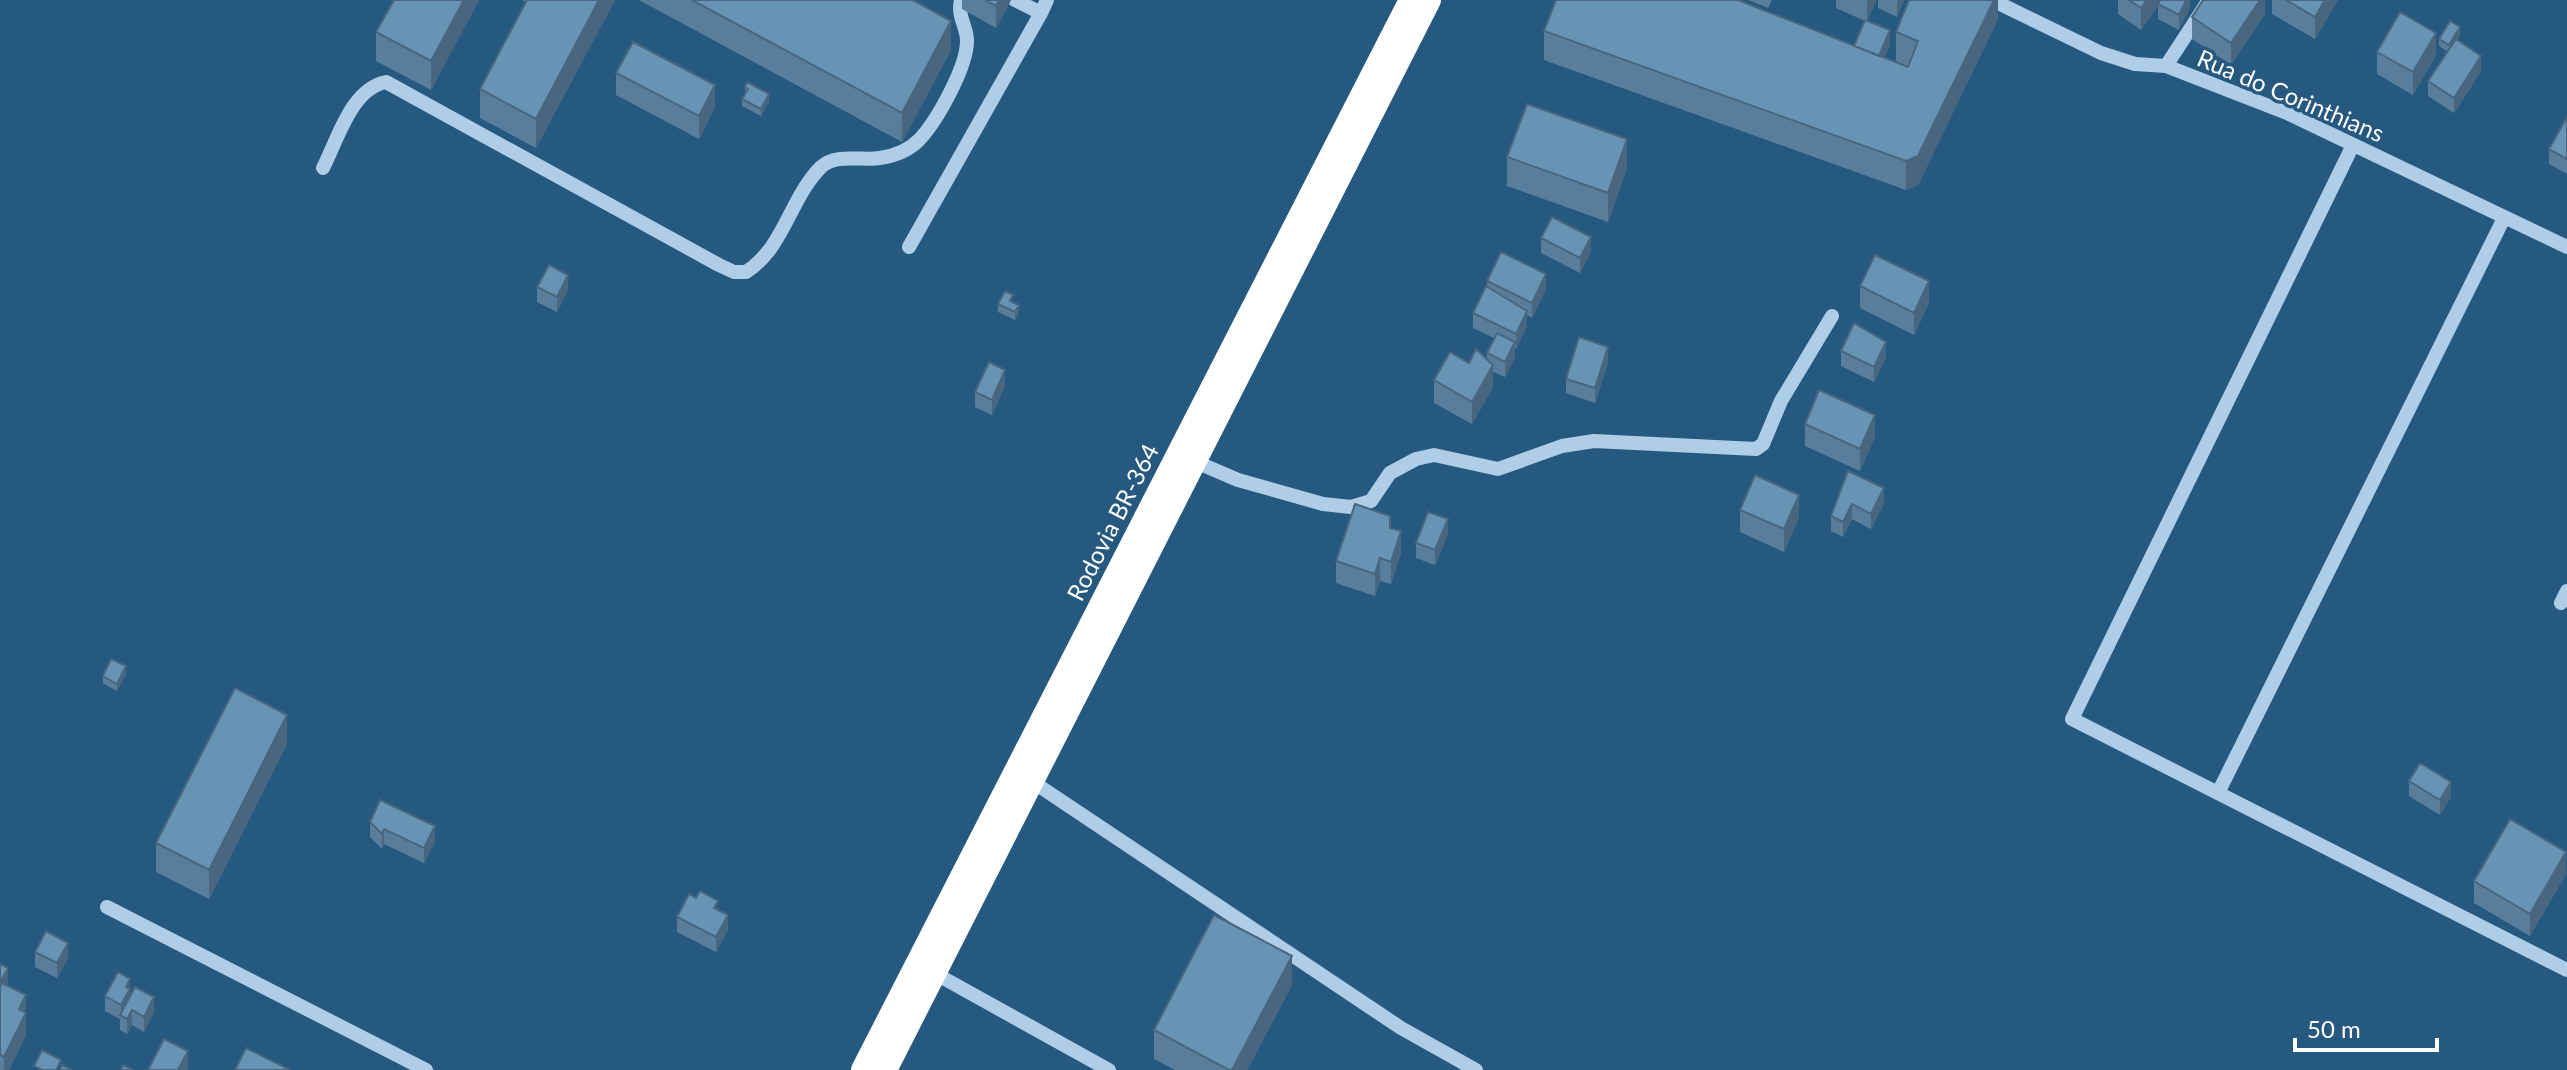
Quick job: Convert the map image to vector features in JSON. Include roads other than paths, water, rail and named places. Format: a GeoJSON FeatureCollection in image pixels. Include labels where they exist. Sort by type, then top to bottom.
{"type":"FeatureCollection","features":[{"type":"Feature","properties":{"kind":"highway","name":"Rodovia BR-364"},"geometry":{"type":"LineString","coordinates":[[863,1070],[1411,0]]}},
{"type":"Feature","properties":{"kind":"highway"},"geometry":{"type":"LineString","coordinates":[[885,1070],[1429,0]]}},
{"type":"Feature","properties":{"kind":"street"},"geometry":{"type":"LineString","coordinates":[[323,168],[360,95],[370,85],[386,82],[719,265],[734,272],[746,272],[770,249],[823,165],[842,158],[881,158],[903,152],[918,140],[958,77],[965,57],[967,39],[959,10],[961,0]]}},
{"type":"Feature","properties":{"kind":"street"},"geometry":{"type":"LineString","coordinates":[[909,247],[1044,6],[1015,0]]}},
{"type":"Feature","properties":{"kind":"street","name":"Rua do Corinthians"},"geometry":{"type":"LineString","coordinates":[[1992,0],[2101,53],[2135,64],[2166,66],[2287,113],[2567,247]]}},
{"type":"Feature","properties":{"kind":"street"},"geometry":{"type":"LineString","coordinates":[[2166,66],[2209,0]]}},
{"type":"Feature","properties":{"kind":"street"},"geometry":{"type":"LineString","coordinates":[[2353,145],[2072,719],[2567,970]]}},
{"type":"Feature","properties":{"kind":"street"},"geometry":{"type":"LineString","coordinates":[[2218,793],[2504,218]]}},
{"type":"Feature","properties":{"kind":"street"},"geometry":{"type":"LineString","coordinates":[[1196,462],[1238,480],[1323,504],[1351,507],[1371,501],[1390,473],[1416,459],[1434,455],[1498,469],[1547,451],[1594,441],[1756,449],[1763,444],[1781,401],[1814,341],[1832,316]]}},
{"type":"Feature","properties":{"kind":"street"},"geometry":{"type":"LineString","coordinates":[[1033,782],[1401,1028],[1476,1070]]}},
{"type":"Feature","properties":{"kind":"street"},"geometry":{"type":"LineString","coordinates":[[107,907],[426,1070]]}},
{"type":"Feature","properties":{"kind":"street"},"geometry":{"type":"LineString","coordinates":[[936,974],[1109,1070]]}}]}
